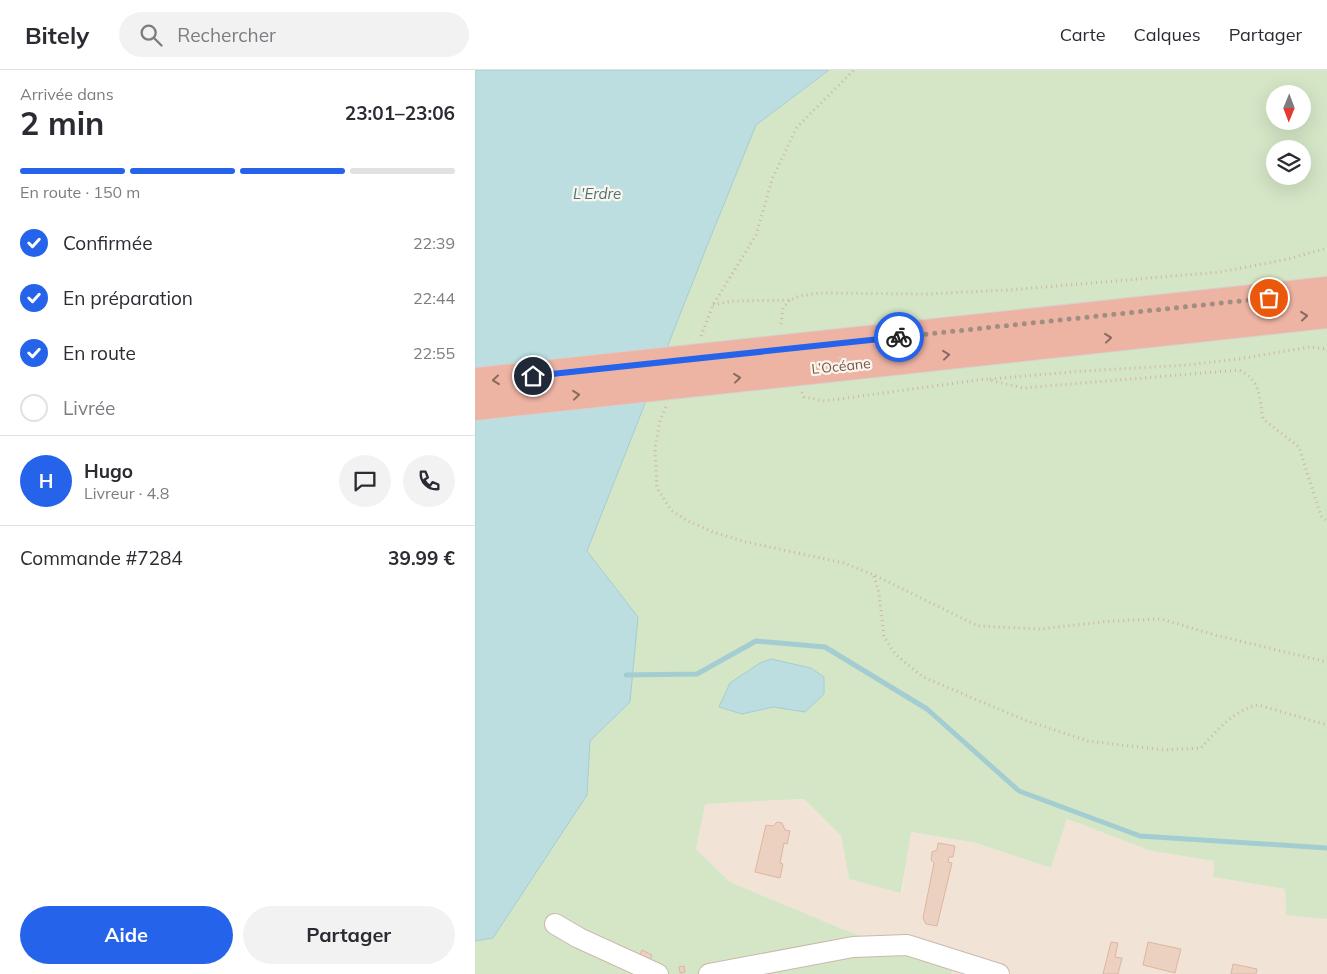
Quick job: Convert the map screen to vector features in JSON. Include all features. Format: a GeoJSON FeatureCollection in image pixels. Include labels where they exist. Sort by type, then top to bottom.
{"type":"FeatureCollection","features":[{"type":"Feature","properties":{"kind":"highway","name":"L’Océane"},"geometry":{"type":"LineString","coordinates":[[475,382],[1327,291]]}},
{"type":"Feature","properties":{"kind":"highway","name":"L’Océane"},"geometry":{"type":"LineString","coordinates":[[475,406],[1327,314]]}},
{"type":"Feature","properties":{"kind":"street"},"geometry":{"type":"LineString","coordinates":[[555,924],[579,938],[658,974]]}},
{"type":"Feature","properties":{"kind":"street"},"geometry":{"type":"LineString","coordinates":[[709,974],[853,947],[907,945],[999,974]]}},
{"type":"Feature","properties":{"kind":"path"},"geometry":{"type":"LineString","coordinates":[[698,342],[713,305],[756,235],[773,177],[797,127],[854,70]]}},
{"type":"Feature","properties":{"kind":"path"},"geometry":{"type":"LineString","coordinates":[[781,324],[783,308],[791,300],[799,296],[820,293],[927,294],[1009,290],[1220,272],[1283,260],[1327,248]]}},
{"type":"Feature","properties":{"kind":"path"},"geometry":{"type":"LineString","coordinates":[[713,305],[732,301],[791,300]]}},
{"type":"Feature","properties":{"kind":"path"},"geometry":{"type":"LineString","coordinates":[[799,384],[804,397],[825,401],[985,379],[1187,365],[1239,359],[1310,347],[1327,349]]}},
{"type":"Feature","properties":{"kind":"path"},"geometry":{"type":"LineString","coordinates":[[985,379],[1023,388],[1239,370],[1249,375],[1257,384],[1263,419],[1299,447],[1321,516],[1327,521]]}},
{"type":"Feature","properties":{"kind":"path"},"geometry":{"type":"LineString","coordinates":[[668,403],[660,420],[655,448],[657,488],[671,510],[686,520],[713,532],[746,542],[844,564],[874,575],[978,626],[1040,629],[1111,621],[1161,620],[1327,662]]}},
{"type":"Feature","properties":{"kind":"path"},"geometry":{"type":"LineString","coordinates":[[874,575],[879,593],[884,637],[895,654],[923,677],[1027,721],[1088,740],[1164,750],[1201,748],[1215,732],[1247,707],[1258,705],[1327,725]]}},
{"type":"Feature","properties":{"kind":"shaded area"},"geometry":{"type":"Polygon","coordinates":[[[804,799],[841,836],[849,879],[902,892],[910,832],[976,843],[1051,868],[1067,819],[1151,851],[1214,861],[1213,877],[1285,889],[1286,914],[1327,919],[1327,974],[951,974],[952,971],[925,959],[845,930],[730,882],[696,849],[704,804],[804,799]]]}},
{"type":"Feature","properties":{"kind":"green space"},"geometry":{"type":"Polygon","coordinates":[[[829,70],[1327,70],[1327,919],[1286,915],[1285,889],[1213,877],[1214,861],[1151,851],[1067,819],[1051,868],[976,843],[911,832],[901,893],[849,879],[841,836],[804,799],[705,804],[696,849],[730,882],[845,930],[925,959],[952,971],[951,974],[475,974],[475,941],[493,938],[587,795],[590,741],[630,702],[638,617],[587,551],[756,125],[829,70]]]}},
{"type":"Feature","properties":{"kind":"water","name":"L'Erdre"},"geometry":{"type":"Polygon","coordinates":[[[475,70],[829,70],[756,125],[587,551],[638,617],[630,702],[590,741],[587,795],[493,938],[475,941],[475,70]]]}},
{"type":"Feature","properties":{"kind":"water"},"geometry":{"type":"Polygon","coordinates":[[[771,659],[811,668],[824,677],[824,694],[805,712],[773,707],[742,714],[719,707],[730,683],[760,663],[771,659]]]}},
{"type":"Feature","properties":{"kind":"building"},"geometry":{"type":"Polygon","coordinates":[[[777,822],[782,823],[785,830],[790,831],[787,844],[784,843],[780,863],[783,864],[780,878],[755,872],[766,825],[773,826],[777,822]]]}},
{"type":"Feature","properties":{"kind":"building"},"geometry":{"type":"Polygon","coordinates":[[[938,843],[955,846],[953,857],[949,857],[948,862],[952,863],[937,926],[926,924],[923,918],[934,863],[931,860],[932,852],[937,850],[938,843]]]}},
{"type":"Feature","properties":{"kind":"building"},"geometry":{"type":"Polygon","coordinates":[[[1111,942],[1118,943],[1115,957],[1122,958],[1118,974],[1103,974],[1111,942]]]}},
{"type":"Feature","properties":{"kind":"building"},"geometry":{"type":"Polygon","coordinates":[[[1148,942],[1181,949],[1175,973],[1143,965],[1148,942]]]}},
{"type":"Feature","properties":{"kind":"building"},"geometry":{"type":"Polygon","coordinates":[[[642,950],[652,955],[648,963],[638,959],[642,950]]]}},
{"type":"Feature","properties":{"kind":"building"},"geometry":{"type":"Polygon","coordinates":[[[1233,964],[1257,969],[1256,974],[1231,974],[1233,964]]]}},
{"type":"Feature","properties":{"kind":"building"},"geometry":{"type":"Polygon","coordinates":[[[684,966],[685,972],[680,973],[679,967],[684,966]]]}},
{"type":"Feature","properties":{"kind":"waterway"},"geometry":{"type":"LineString","coordinates":[[626,675],[697,674],[756,641],[825,647],[927,709],[1019,791],[1140,836],[1327,848]]}},
{"type":"Feature","properties":{"kind":"way so far"},"geometry":{"type":"LineString","coordinates":[[899,337],[1269,298]]}},
{"type":"Feature","properties":{"kind":"route"},"geometry":{"type":"LineString","coordinates":[[533,376],[899,337]]}}]}
